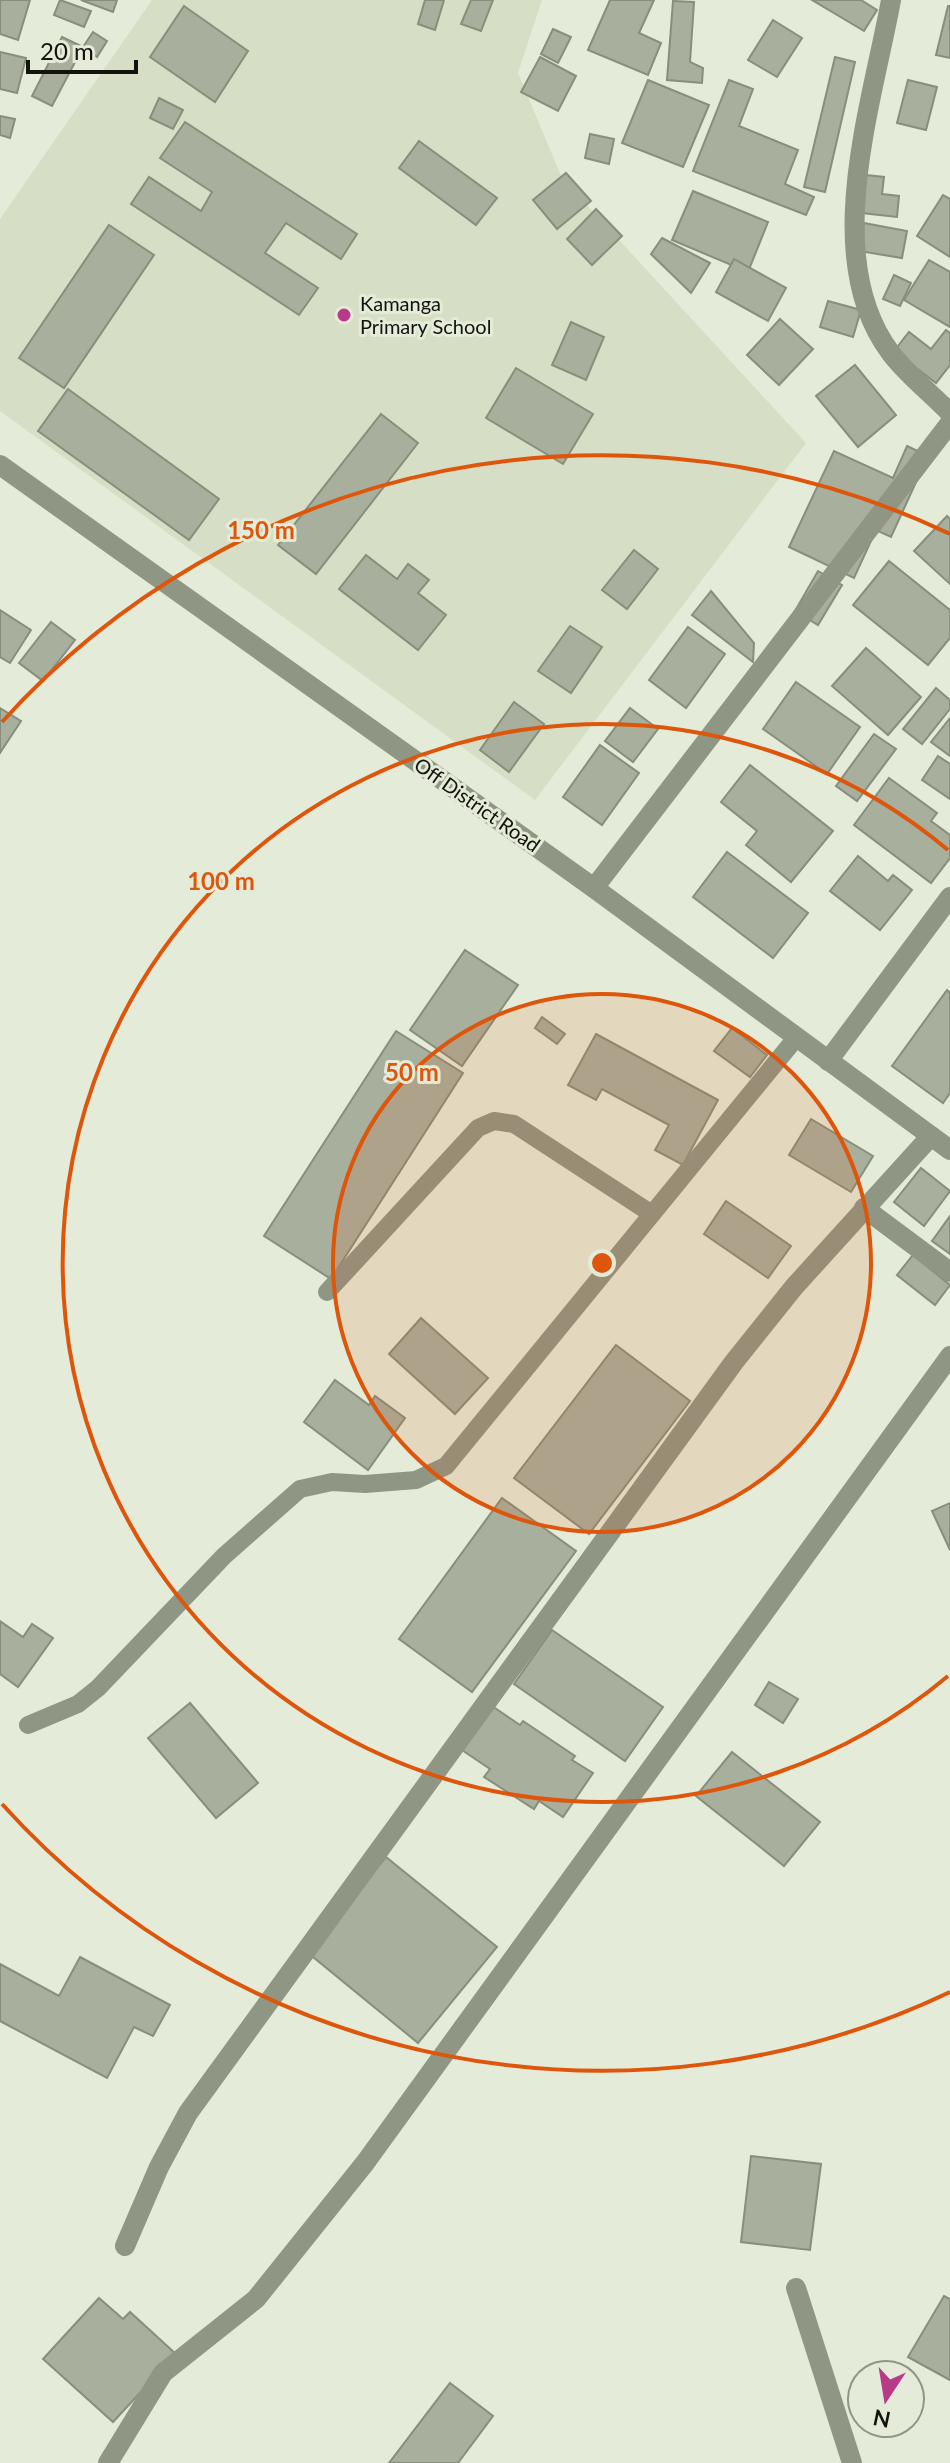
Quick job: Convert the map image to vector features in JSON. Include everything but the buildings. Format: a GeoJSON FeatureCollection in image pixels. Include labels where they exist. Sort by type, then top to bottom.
{"type":"FeatureCollection","features":[{"type":"Feature","properties":{"kind":"street"},"geometry":{"type":"LineString","coordinates":[[891,0],[859,175],[853,245],[864,304],[890,352],[950,413]]}},
{"type":"Feature","properties":{"kind":"street"},"geometry":{"type":"LineString","coordinates":[[594,888],[950,423]]}},
{"type":"Feature","properties":{"kind":"street","name":"Off District Road"},"geometry":{"type":"LineString","coordinates":[[0,465],[594,888],[950,1150]]}},
{"type":"Feature","properties":{"kind":"street"},"geometry":{"type":"LineString","coordinates":[[828,1061],[950,897]]}},
{"type":"Feature","properties":{"kind":"street"},"geometry":{"type":"LineString","coordinates":[[125,2246],[159,2167],[188,2113],[734,1362],[864,1208],[931,1136]]}},
{"type":"Feature","properties":{"kind":"street"},"geometry":{"type":"LineString","coordinates":[[864,1208],[950,1272]]}},
{"type":"Feature","properties":{"kind":"street"},"geometry":{"type":"LineString","coordinates":[[108,2463],[163,2373],[256,2299],[365,2163],[950,1356]]}},
{"type":"Feature","properties":{"kind":"street"},"geometry":{"type":"LineString","coordinates":[[796,2288],[852,2463]]}},
{"type":"Feature","properties":{"kind":"lane"},"geometry":{"type":"LineString","coordinates":[[28,1725],[78,1704],[98,1688],[224,1556],[300,1489],[332,1482],[365,1484],[416,1480],[446,1466],[796,1038]]}},
{"type":"Feature","properties":{"kind":"lane"},"geometry":{"type":"LineString","coordinates":[[327,1292],[478,1128],[494,1121],[514,1124],[652,1214]]}},
{"type":"Feature","properties":{"kind":"shaded area","name":"Kamanga Primary School"},"geometry":{"type":"Polygon","coordinates":[[[152,0],[542,0],[518,73],[562,178],[806,443],[535,800],[0,411],[0,219],[152,0]]]}},
{"type":"Feature","properties":{"kind":"place","name":"Kamanga Primary School"},"geometry":{"type":"Point","coordinates":[344,315]}}]}
